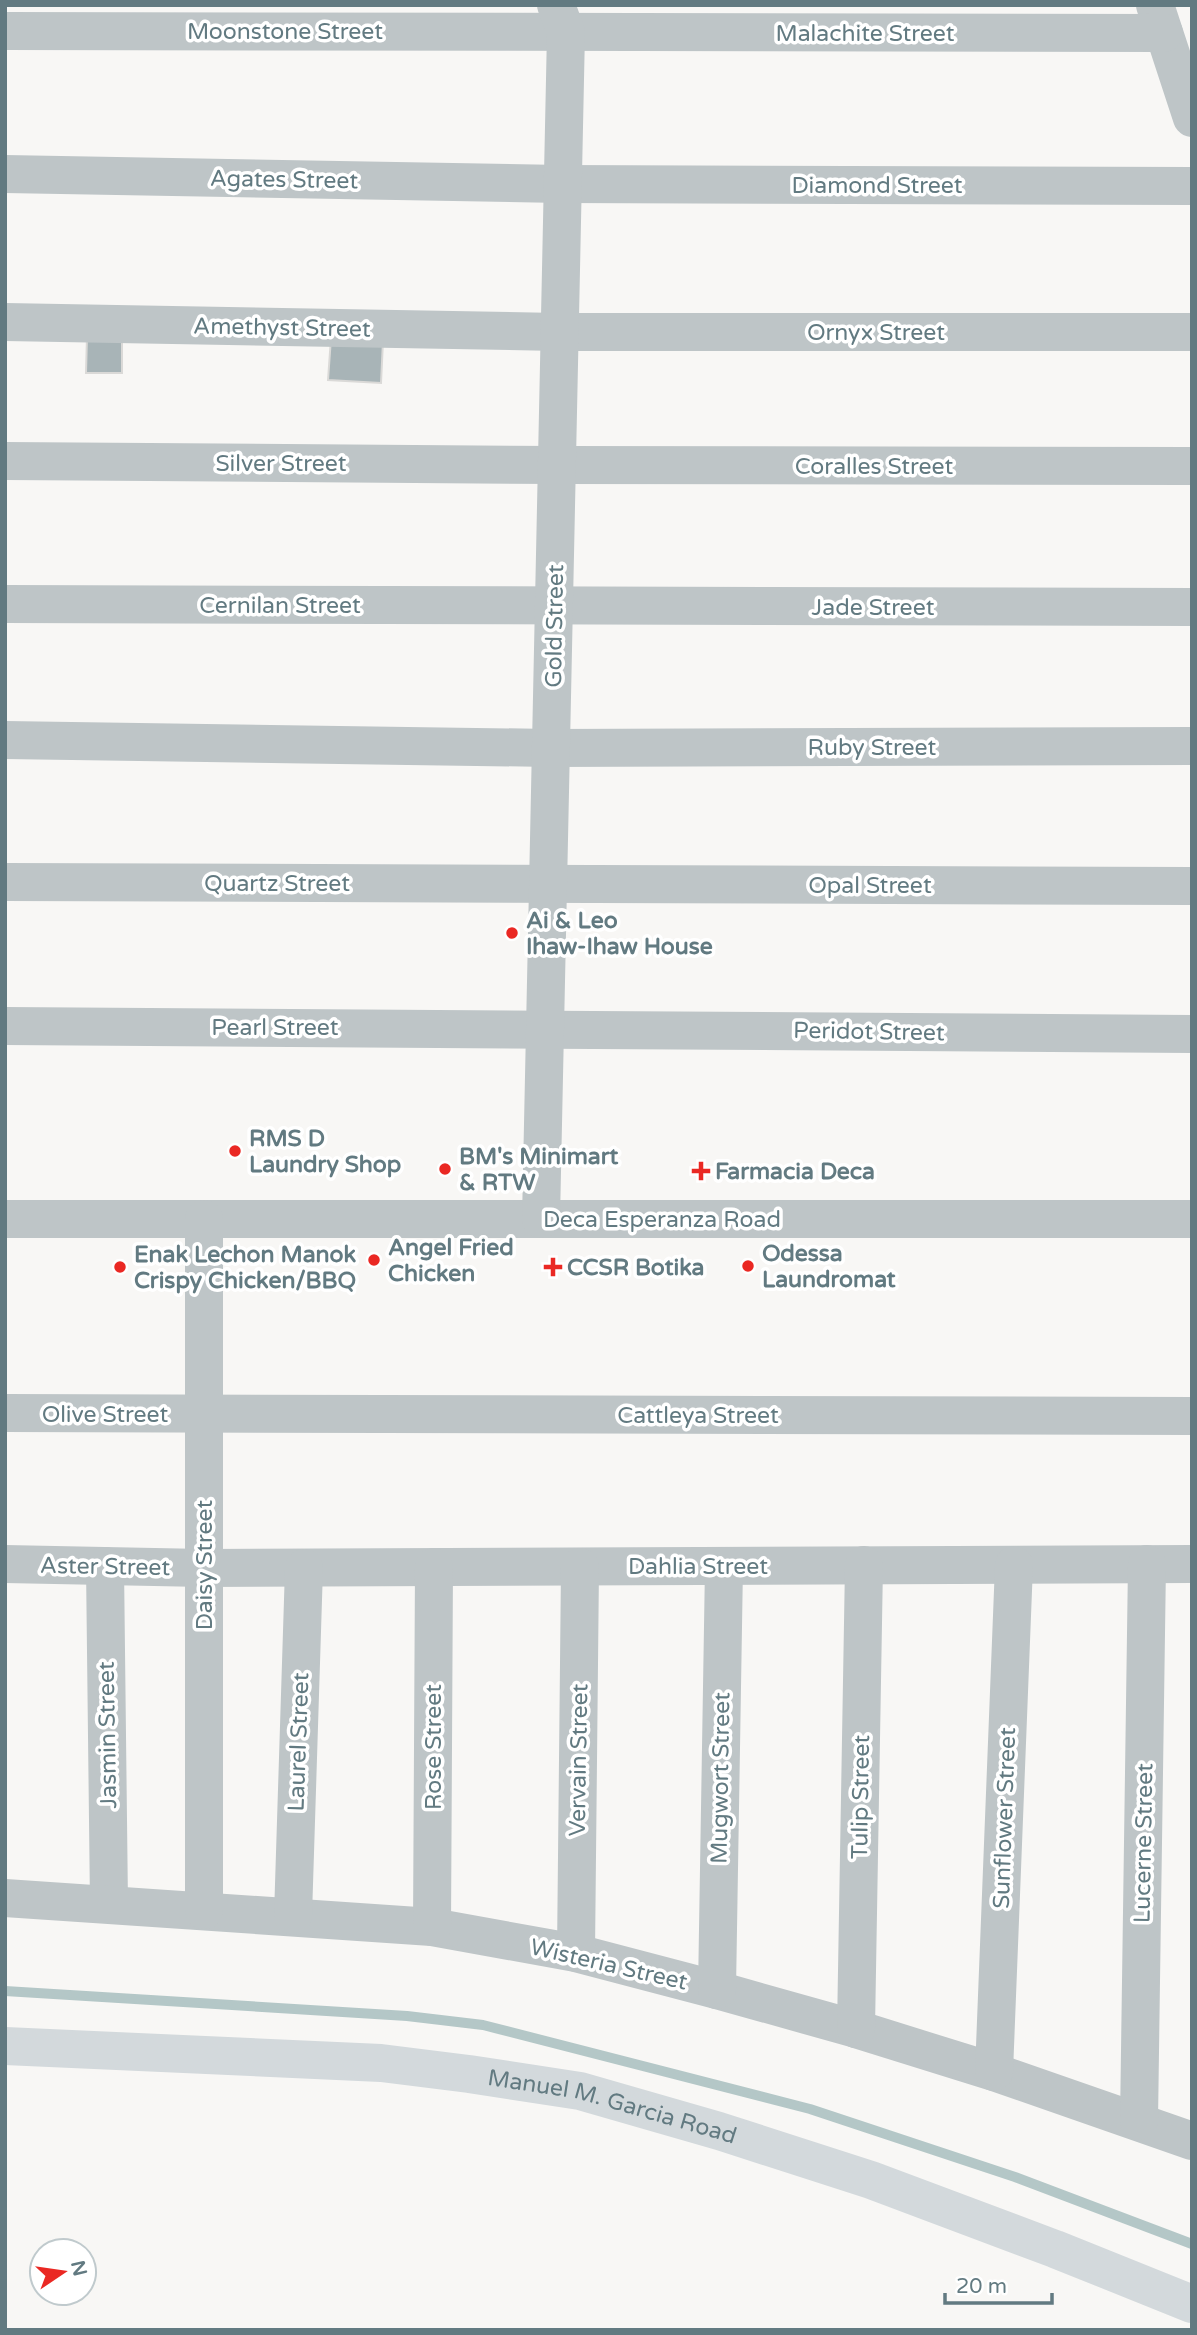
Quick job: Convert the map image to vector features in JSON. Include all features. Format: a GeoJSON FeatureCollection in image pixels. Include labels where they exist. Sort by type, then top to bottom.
{"type":"FeatureCollection","features":[{"type":"Feature","properties":{"kind":"main road","name":"Manuel M. Garcia Road"},"geometry":{"type":"LineString","coordinates":[[5,2046],[381,2063],[580,2091],[719,2131],[871,2180],[1192,2304]]}},
{"type":"Feature","properties":{"kind":"street","name":"Moonstone Street"},"geometry":{"type":"LineString","coordinates":[[5,31],[97,18],[561,19]]}},
{"type":"Feature","properties":{"kind":"street","name":"Malachite Street"},"geometry":{"type":"LineString","coordinates":[[561,19],[1160,19]]}},
{"type":"Feature","properties":{"kind":"street","name":"Gold Street"},"geometry":{"type":"LineString","coordinates":[[541,1219],[562,184],[561,19]]}},
{"type":"Feature","properties":{"kind":"street"},"geometry":{"type":"LineString","coordinates":[[1160,19],[1192,118]]}},
{"type":"Feature","properties":{"kind":"street","name":"Agates Street"},"geometry":{"type":"LineString","coordinates":[[5,174],[562,184]]}},
{"type":"Feature","properties":{"kind":"street","name":"Diamond Street"},"geometry":{"type":"LineString","coordinates":[[562,184],[1192,186]]}},
{"type":"Feature","properties":{"kind":"street","name":"Amethyst Street"},"geometry":{"type":"LineString","coordinates":[[5,322],[559,332]]}},
{"type":"Feature","properties":{"kind":"street","name":"Ornyx Street"},"geometry":{"type":"LineString","coordinates":[[559,332],[1192,332]]}},
{"type":"Feature","properties":{"kind":"street","name":"Silver Street"},"geometry":{"type":"LineString","coordinates":[[5,461],[557,465]]}},
{"type":"Feature","properties":{"kind":"street","name":"Coralles Street"},"geometry":{"type":"LineString","coordinates":[[557,465],[1192,466]]}},
{"type":"Feature","properties":{"kind":"street","name":"Cernilan Street"},"geometry":{"type":"LineString","coordinates":[[5,604],[554,606]]}},
{"type":"Feature","properties":{"kind":"street","name":"Jade Street"},"geometry":{"type":"LineString","coordinates":[[554,606],[1192,607]]}},
{"type":"Feature","properties":{"kind":"street","name":"Ruby Street"},"geometry":{"type":"LineString","coordinates":[[5,740],[551,748],[1192,746]]}},
{"type":"Feature","properties":{"kind":"street","name":"Quartz Street"},"geometry":{"type":"LineString","coordinates":[[5,882],[549,884]]}},
{"type":"Feature","properties":{"kind":"street","name":"Opal Street"},"geometry":{"type":"LineString","coordinates":[[549,884],[1192,886]]}},
{"type":"Feature","properties":{"kind":"street","name":"Pearl Street"},"geometry":{"type":"LineString","coordinates":[[5,1026],[545,1028]]}},
{"type":"Feature","properties":{"kind":"street","name":"Peridot Street"},"geometry":{"type":"LineString","coordinates":[[545,1028],[1192,1034]]}},
{"type":"Feature","properties":{"kind":"street","name":"Deca Esperanza Road"},"geometry":{"type":"LineString","coordinates":[[5,1219],[1192,1219]]}},
{"type":"Feature","properties":{"kind":"street","name":"Daisy Street"},"geometry":{"type":"LineString","coordinates":[[204,1219],[204,1910]]}},
{"type":"Feature","properties":{"kind":"street","name":"Olive Street"},"geometry":{"type":"LineString","coordinates":[[5,1413],[204,1414]]}},
{"type":"Feature","properties":{"kind":"street","name":"Cattleya Street"},"geometry":{"type":"LineString","coordinates":[[204,1414],[1192,1416]]}},
{"type":"Feature","properties":{"kind":"street","name":"Aster Street"},"geometry":{"type":"LineString","coordinates":[[5,1564],[204,1568]]}},
{"type":"Feature","properties":{"kind":"street","name":"Lucerne Street"},"geometry":{"type":"LineString","coordinates":[[1139,2121],[1147,1564]]}},
{"type":"Feature","properties":{"kind":"street","name":"Dahlia Street"},"geometry":{"type":"LineString","coordinates":[[204,1568],[1192,1564]]}},
{"type":"Feature","properties":{"kind":"street","name":"Tulip Street"},"geometry":{"type":"LineString","coordinates":[[856,2029],[864,1565]]}},
{"type":"Feature","properties":{"kind":"street","name":"Sunflower Street"},"geometry":{"type":"LineString","coordinates":[[994,2072],[1014,1565]]}},
{"type":"Feature","properties":{"kind":"street","name":"Jasmin Street"},"geometry":{"type":"LineString","coordinates":[[105,1566],[109,1905]]}},
{"type":"Feature","properties":{"kind":"street","name":"Mugwort Street"},"geometry":{"type":"LineString","coordinates":[[717,1990],[724,1566]]}},
{"type":"Feature","properties":{"kind":"street","name":"Rose Street"},"geometry":{"type":"LineString","coordinates":[[432,1927],[434,1567]]}},
{"type":"Feature","properties":{"kind":"street","name":"Vervain Street"},"geometry":{"type":"LineString","coordinates":[[576,1954],[580,1567]]}},
{"type":"Feature","properties":{"kind":"street","name":"Laurel Street"},"geometry":{"type":"LineString","coordinates":[[293,1916],[304,1568]]}},
{"type":"Feature","properties":{"kind":"street","name":"Wisteria Street"},"geometry":{"type":"LineString","coordinates":[[5,1898],[432,1927],[576,1954],[856,2029],[994,2072],[1192,2141]]}},
{"type":"Feature","properties":{"kind":"building"},"geometry":{"type":"Polygon","coordinates":[[[87,336],[122,337],[122,373],[86,373],[87,336]]]}},
{"type":"Feature","properties":{"kind":"building"},"geometry":{"type":"Polygon","coordinates":[[[331,338],[383,341],[381,383],[328,380],[331,338]]]}},
{"type":"Feature","properties":{"kind":"waterway"},"geometry":{"type":"LineString","coordinates":[[5,1991],[407,2016],[483,2025],[810,2109],[1015,2177],[1192,2244]]}},
{"type":"Feature","properties":{"kind":"place","name":"Ai & Leo Ihaw-Ihaw House"},"geometry":{"type":"Point","coordinates":[512,933]}},
{"type":"Feature","properties":{"kind":"place","name":"RMS D Laundry Shop"},"geometry":{"type":"Point","coordinates":[235,1151]}},
{"type":"Feature","properties":{"kind":"place","name":"BM's Minimart & RTW"},"geometry":{"type":"Point","coordinates":[445,1169]}},
{"type":"Feature","properties":{"kind":"place","name":"Farmacia Deca"},"geometry":{"type":"Point","coordinates":[701,1171]}},
{"type":"Feature","properties":{"kind":"place","name":"Angel Fried Chicken"},"geometry":{"type":"Point","coordinates":[374,1260]}},
{"type":"Feature","properties":{"kind":"place","name":"Odessa Laundromat"},"geometry":{"type":"Point","coordinates":[748,1266]}},
{"type":"Feature","properties":{"kind":"place","name":"Enak Lechon Manok Crispy Chicken/BBQ"},"geometry":{"type":"Point","coordinates":[120,1267]}},
{"type":"Feature","properties":{"kind":"place","name":"CCSR Botika"},"geometry":{"type":"Point","coordinates":[553,1267]}}]}
